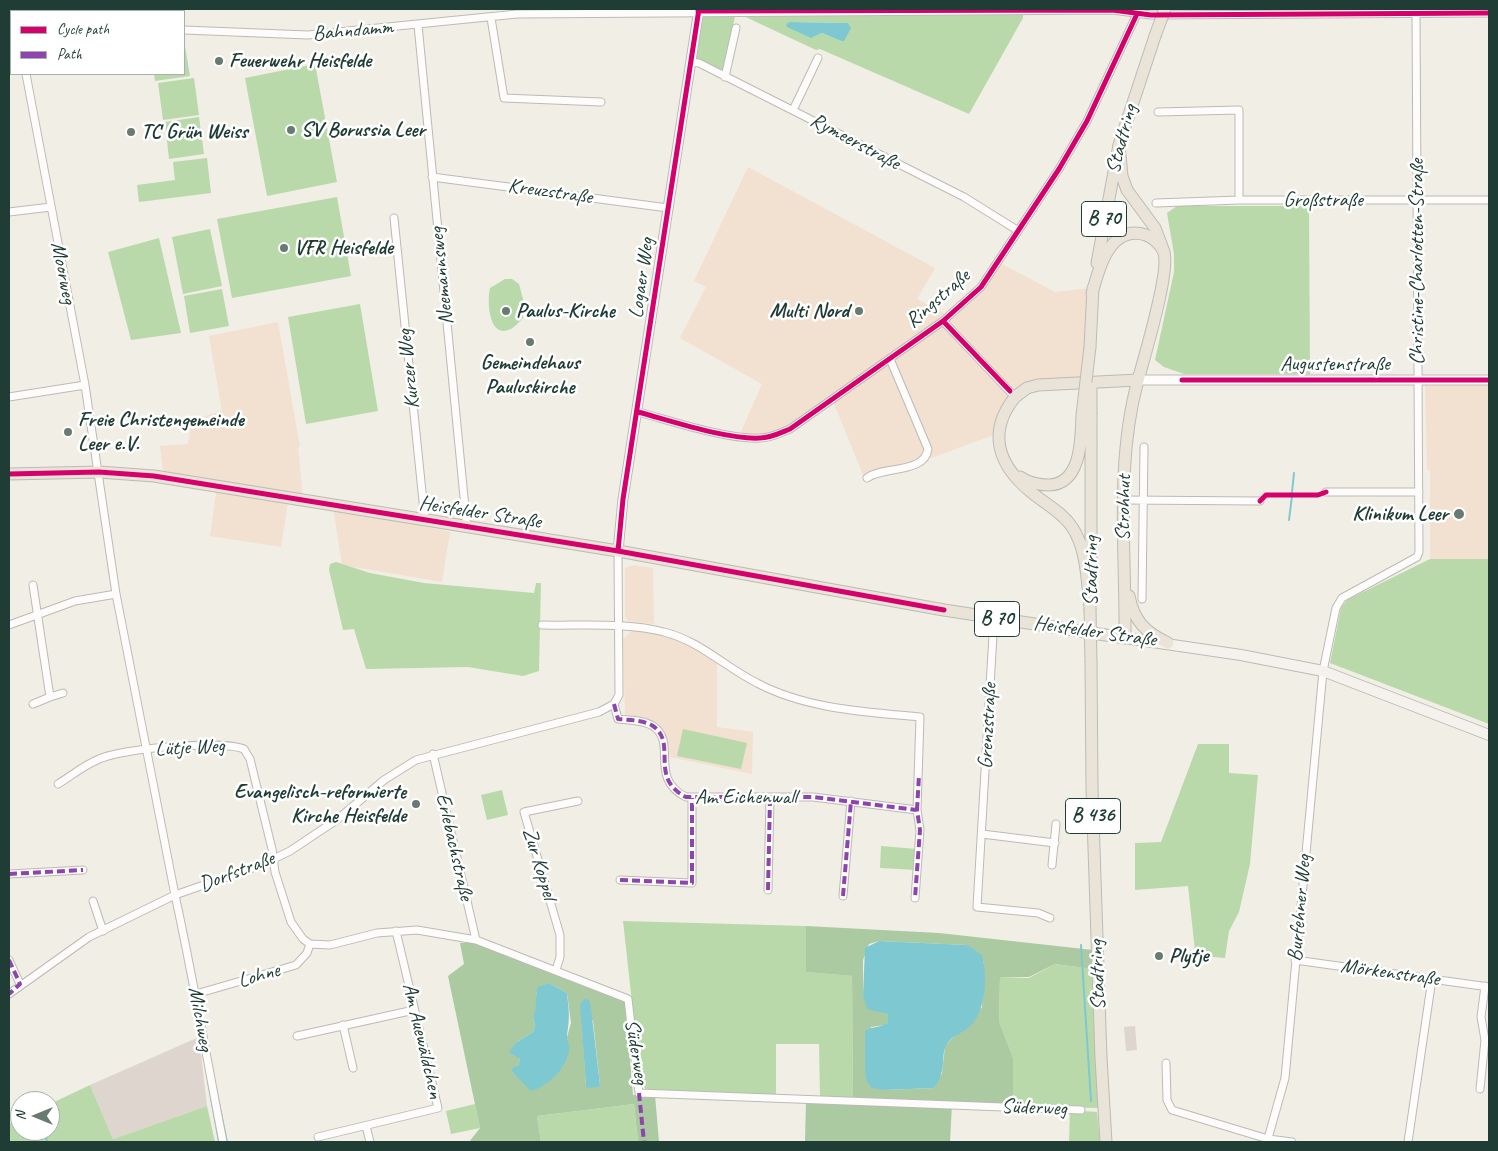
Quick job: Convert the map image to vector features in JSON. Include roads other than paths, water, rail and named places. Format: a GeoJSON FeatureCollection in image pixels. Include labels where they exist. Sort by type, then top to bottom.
{"type":"FeatureCollection","features":[{"type":"Feature","properties":{"kind":"main road","name":"Stadtring"},"geometry":{"type":"LineString","coordinates":[[1106,1142],[1101,1058],[1092,788],[1087,415],[1092,294],[1119,144],[1154,36],[1165,9]]}},
{"type":"Feature","properties":{"kind":"main road","name":"B 70"},"geometry":{"type":"LineString","coordinates":[[1119,144],[1122,176],[1127,190],[1155,228],[1164,253],[1161,285],[1138,380]]}},
{"type":"Feature","properties":{"kind":"main road"},"geometry":{"type":"LineString","coordinates":[[1092,294],[1099,267],[1106,252],[1126,235],[1134,233],[1152,238],[1164,253]]}},
{"type":"Feature","properties":{"kind":"main road","name":"Augustenstraße"},"geometry":{"type":"LineString","coordinates":[[1015,397],[1028,388],[1038,385],[1138,380]]}},
{"type":"Feature","properties":{"kind":"main road","name":"Strohhut"},"geometry":{"type":"LineString","coordinates":[[1125,638],[1123,567],[1126,434],[1138,380]]}},
{"type":"Feature","properties":{"kind":"main road"},"geometry":{"type":"LineString","coordinates":[[1015,397],[1006,408],[1000,428],[1000,452],[1018,481],[1072,526],[1080,541],[1085,562],[1090,608]]}},
{"type":"Feature","properties":{"kind":"main road","name":"B 70"},"geometry":{"type":"LineString","coordinates":[[1007,466],[1026,481],[1036,484],[1053,485],[1066,479],[1075,466],[1087,415]]}},
{"type":"Feature","properties":{"kind":"main road","name":"Heisfelder Straße"},"geometry":{"type":"LineString","coordinates":[[9,474],[99,472],[163,478],[618,551],[994,618],[1168,643],[1322,671],[1489,735]]}},
{"type":"Feature","properties":{"kind":"main road"},"geometry":{"type":"LineString","coordinates":[[1123,567],[1135,618],[1147,631],[1168,643]]}},
{"type":"Feature","properties":{"kind":"street","name":"Bahndamm"},"geometry":{"type":"LineString","coordinates":[[185,30],[308,35],[517,14],[699,10],[1112,10],[1150,15],[1489,13]]}},
{"type":"Feature","properties":{"kind":"street","name":"Logaer Weg"},"geometry":{"type":"LineString","coordinates":[[618,551],[624,499],[699,10]]}},
{"type":"Feature","properties":{"kind":"street","name":"Ringstraße"},"geometry":{"type":"LineString","coordinates":[[638,412],[740,437],[761,438],[775,436],[790,429],[943,321],[981,286],[1059,169],[1087,121],[1137,14]]}},
{"type":"Feature","properties":{"kind":"street","name":"Christine-Charlotten-Straße"},"geometry":{"type":"LineString","coordinates":[[1322,671],[1336,608],[1342,598],[1418,557],[1416,14]]}},
{"type":"Feature","properties":{"kind":"street"},"geometry":{"type":"LineString","coordinates":[[492,18],[504,98],[601,102]]}},
{"type":"Feature","properties":{"kind":"street","name":"Neemannsweg"},"geometry":{"type":"LineString","coordinates":[[418,25],[467,528]]}},
{"type":"Feature","properties":{"kind":"street"},"geometry":{"type":"LineString","coordinates":[[725,76],[736,28]]}},
{"type":"Feature","properties":{"kind":"street"},"geometry":{"type":"LineString","coordinates":[[793,110],[818,58]]}},
{"type":"Feature","properties":{"kind":"street","name":"Rymeerstraße"},"geometry":{"type":"LineString","coordinates":[[690,62],[725,76],[964,197],[1017,230]]}},
{"type":"Feature","properties":{"kind":"street","name":"Moorweg"},"geometry":{"type":"LineString","coordinates":[[26,75],[86,385],[99,472]]}},
{"type":"Feature","properties":{"kind":"street"},"geometry":{"type":"LineString","coordinates":[[1158,112],[1238,110],[1239,200]]}},
{"type":"Feature","properties":{"kind":"street","name":"Kreuzstraße"},"geometry":{"type":"LineString","coordinates":[[432,176],[668,208]]}},
{"type":"Feature","properties":{"kind":"street","name":"Großstraße"},"geometry":{"type":"LineString","coordinates":[[1156,203],[1239,200],[1489,200]]}},
{"type":"Feature","properties":{"kind":"street"},"geometry":{"type":"LineString","coordinates":[[9,212],[51,207]]}},
{"type":"Feature","properties":{"kind":"street","name":"Kurzer Weg"},"geometry":{"type":"LineString","coordinates":[[394,218],[425,521]]}},
{"type":"Feature","properties":{"kind":"street"},"geometry":{"type":"LineString","coordinates":[[943,321],[1015,397]]}},
{"type":"Feature","properties":{"kind":"street"},"geometry":{"type":"LineString","coordinates":[[868,478],[874,472],[898,470],[924,460],[927,455],[928,449],[890,358]]}},
{"type":"Feature","properties":{"kind":"street","name":"Augustenstraße"},"geometry":{"type":"LineString","coordinates":[[1138,380],[1489,380]]}},
{"type":"Feature","properties":{"kind":"street"},"geometry":{"type":"LineString","coordinates":[[9,397],[86,385]]}},
{"type":"Feature","properties":{"kind":"street","name":"Strohhut"},"geometry":{"type":"LineString","coordinates":[[1142,599],[1144,447]]}},
{"type":"Feature","properties":{"kind":"street","name":"Dorfstraße"},"geometry":{"type":"LineString","coordinates":[[99,472],[116,594],[145,750],[175,895],[272,860],[312,837],[404,766],[433,754],[599,712],[614,704]]}},
{"type":"Feature","properties":{"kind":"street"},"geometry":{"type":"LineString","coordinates":[[1326,492],[1419,492]]}},
{"type":"Feature","properties":{"kind":"street"},"geometry":{"type":"LineString","coordinates":[[1124,500],[1260,501]]}},
{"type":"Feature","properties":{"kind":"street"},"geometry":{"type":"LineString","coordinates":[[614,704],[619,694],[618,551]]}},
{"type":"Feature","properties":{"kind":"street"},"geometry":{"type":"LineString","coordinates":[[33,585],[50,696]]}},
{"type":"Feature","properties":{"kind":"street"},"geometry":{"type":"LineString","coordinates":[[9,625],[37,613],[74,601],[116,594]]}},
{"type":"Feature","properties":{"kind":"street","name":"Grenzstraße"},"geometry":{"type":"LineString","coordinates":[[994,618],[982,834],[977,881],[977,907],[1038,913],[1050,918]]}},
{"type":"Feature","properties":{"kind":"street"},"geometry":{"type":"LineString","coordinates":[[542,625],[643,628],[678,636],[714,655],[740,674],[785,696],[831,706],[920,718],[916,810],[920,830],[915,898]]}},
{"type":"Feature","properties":{"kind":"street","name":"Burfehner Weg"},"geometry":{"type":"LineString","coordinates":[[1268,1140],[1285,1078],[1322,671]]}},
{"type":"Feature","properties":{"kind":"street"},"geometry":{"type":"LineString","coordinates":[[32,704],[50,696],[63,693]]}},
{"type":"Feature","properties":{"kind":"street","name":"Am Eichenwall"},"geometry":{"type":"LineString","coordinates":[[614,704],[618,719],[648,723],[661,734],[665,747],[665,774],[668,781],[679,793],[692,798],[813,797],[851,800],[916,810]]}},
{"type":"Feature","properties":{"kind":"street","name":"Lütje Weg"},"geometry":{"type":"LineString","coordinates":[[58,784],[97,759],[114,753],[220,745],[244,749],[250,759],[272,860]]}},
{"type":"Feature","properties":{"kind":"street","name":"Erlebachstraße"},"geometry":{"type":"LineString","coordinates":[[433,754],[476,940]]}},
{"type":"Feature","properties":{"kind":"street"},"geometry":{"type":"LineString","coordinates":[[620,880],[692,884],[692,798]]}},
{"type":"Feature","properties":{"kind":"street"},"geometry":{"type":"LineString","coordinates":[[768,890],[770,798]]}},
{"type":"Feature","properties":{"kind":"street"},"geometry":{"type":"LineString","coordinates":[[843,896],[851,800]]}},
{"type":"Feature","properties":{"kind":"street","name":"Zur Koppel"},"geometry":{"type":"LineString","coordinates":[[556,970],[560,957],[560,936],[524,812],[578,801]]}},
{"type":"Feature","properties":{"kind":"street"},"geometry":{"type":"LineString","coordinates":[[1052,864],[1056,824]]}},
{"type":"Feature","properties":{"kind":"street"},"geometry":{"type":"LineString","coordinates":[[982,834],[1055,843]]}},
{"type":"Feature","properties":{"kind":"street"},"geometry":{"type":"LineString","coordinates":[[272,860],[291,922],[296,932],[310,944]]}},
{"type":"Feature","properties":{"kind":"street"},"geometry":{"type":"LineString","coordinates":[[9,874],[83,870]]}},
{"type":"Feature","properties":{"kind":"street"},"geometry":{"type":"LineString","coordinates":[[9,994],[20,984],[89,937],[175,895]]}},
{"type":"Feature","properties":{"kind":"street","name":"Milchweg"},"geometry":{"type":"LineString","coordinates":[[175,895],[196,994],[203,1043],[223,1142]]}},
{"type":"Feature","properties":{"kind":"street"},"geometry":{"type":"LineString","coordinates":[[93,901],[103,931]]}},
{"type":"Feature","properties":{"kind":"street","name":"Süderweg"},"geometry":{"type":"LineString","coordinates":[[310,944],[330,945],[396,931],[417,930],[476,940],[628,999],[639,1093],[1081,1110]]}},
{"type":"Feature","properties":{"kind":"street","name":"Am Auewäldchen"},"geometry":{"type":"LineString","coordinates":[[318,1137],[438,1108],[396,931]]}},
{"type":"Feature","properties":{"kind":"street","name":"Lohne"},"geometry":{"type":"LineString","coordinates":[[196,994],[296,965],[307,953],[310,944]]}},
{"type":"Feature","properties":{"kind":"street"},"geometry":{"type":"LineString","coordinates":[[9,960],[20,984]]}},
{"type":"Feature","properties":{"kind":"street","name":"Mörkenstraße"},"geometry":{"type":"LineString","coordinates":[[1295,960],[1487,986],[1481,1017],[1485,1040],[1486,1074],[1480,1089]]}},
{"type":"Feature","properties":{"kind":"street"},"geometry":{"type":"LineString","coordinates":[[1408,1142],[1432,979]]}},
{"type":"Feature","properties":{"kind":"street"},"geometry":{"type":"LineString","coordinates":[[296,1036],[414,1010]]}},
{"type":"Feature","properties":{"kind":"street"},"geometry":{"type":"LineString","coordinates":[[342,1025],[354,1068]]}},
{"type":"Feature","properties":{"kind":"street"},"geometry":{"type":"LineString","coordinates":[[1166,1063],[1167,1100],[1170,1108],[1268,1140],[1292,1142]]}},
{"type":"Feature","properties":{"kind":"street"},"geometry":{"type":"LineString","coordinates":[[366,1126],[370,1142]]}},
{"type":"Feature","properties":{"kind":"water"},"geometry":{"type":"Polygon","coordinates":[[[790,22],[848,23],[851,28],[844,41],[841,41],[822,33],[811,38],[787,27],[786,24],[790,22]]]}},
{"type":"Feature","properties":{"kind":"water"},"geometry":{"type":"Polygon","coordinates":[[[879,941],[967,945],[982,955],[985,983],[979,1014],[968,1028],[947,1044],[944,1051],[942,1070],[934,1088],[884,1090],[872,1088],[867,1082],[865,1073],[865,1031],[888,1022],[888,1014],[867,1009],[863,995],[865,948],[879,941]]]}},
{"type":"Feature","properties":{"kind":"water"},"geometry":{"type":"Polygon","coordinates":[[[549,983],[567,993],[569,1051],[560,1071],[544,1085],[531,1091],[512,1072],[512,1068],[518,1066],[520,1059],[509,1052],[517,1042],[533,1032],[535,1025],[533,1017],[538,987],[549,983]]]}},
{"type":"Feature","properties":{"kind":"water"},"geometry":{"type":"Polygon","coordinates":[[[584,999],[589,1000],[591,1008],[599,1087],[588,1088],[586,1086],[580,1005],[584,999]]]}},
{"type":"Feature","properties":{"kind":"waterway"},"geometry":{"type":"LineString","coordinates":[[1292,492],[1294,473]]}},
{"type":"Feature","properties":{"kind":"waterway"},"geometry":{"type":"LineString","coordinates":[[1289,520],[1292,496]]}},
{"type":"Feature","properties":{"kind":"waterway"},"geometry":{"type":"LineString","coordinates":[[1081,945],[1091,1101]]}},
{"type":"Feature","properties":{"kind":"waterway"},"geometry":{"type":"LineString","coordinates":[[208,1081],[219,1142]]}},
{"type":"Feature","properties":{"kind":"waterway"},"geometry":{"type":"LineString","coordinates":[[216,1089],[227,1142]]}},
{"type":"Feature","properties":{"kind":"place","name":"Feuerwehr Heisfelde"},"geometry":{"type":"Point","coordinates":[219,61]}},
{"type":"Feature","properties":{"kind":"place","name":"SV Borussia Leer"},"geometry":{"type":"Point","coordinates":[291,130]}},
{"type":"Feature","properties":{"kind":"place","name":"TC Grün Weiss"},"geometry":{"type":"Point","coordinates":[131,132]}},
{"type":"Feature","properties":{"kind":"place","name":"VFR Heisfelde"},"geometry":{"type":"Point","coordinates":[284,248]}},
{"type":"Feature","properties":{"kind":"place","name":"Paulus-Kirche"},"geometry":{"type":"Point","coordinates":[506,311]}},
{"type":"Feature","properties":{"kind":"place","name":"Multi Nord"},"geometry":{"type":"Point","coordinates":[859,311]}},
{"type":"Feature","properties":{"kind":"place","name":"Gemeindehaus Pauluskirche"},"geometry":{"type":"Point","coordinates":[530,342]}},
{"type":"Feature","properties":{"kind":"place","name":"Freie Christengemeinde Leer e.V."},"geometry":{"type":"Point","coordinates":[68,432]}},
{"type":"Feature","properties":{"kind":"place","name":"Klinikum Leer"},"geometry":{"type":"Point","coordinates":[1459,514]}},
{"type":"Feature","properties":{"kind":"place","name":"Evangelisch-reformierte Kirche Heisfelde"},"geometry":{"type":"Point","coordinates":[416,804]}},
{"type":"Feature","properties":{"kind":"place","name":"Plytje"},"geometry":{"type":"Point","coordinates":[1159,956]}}]}
